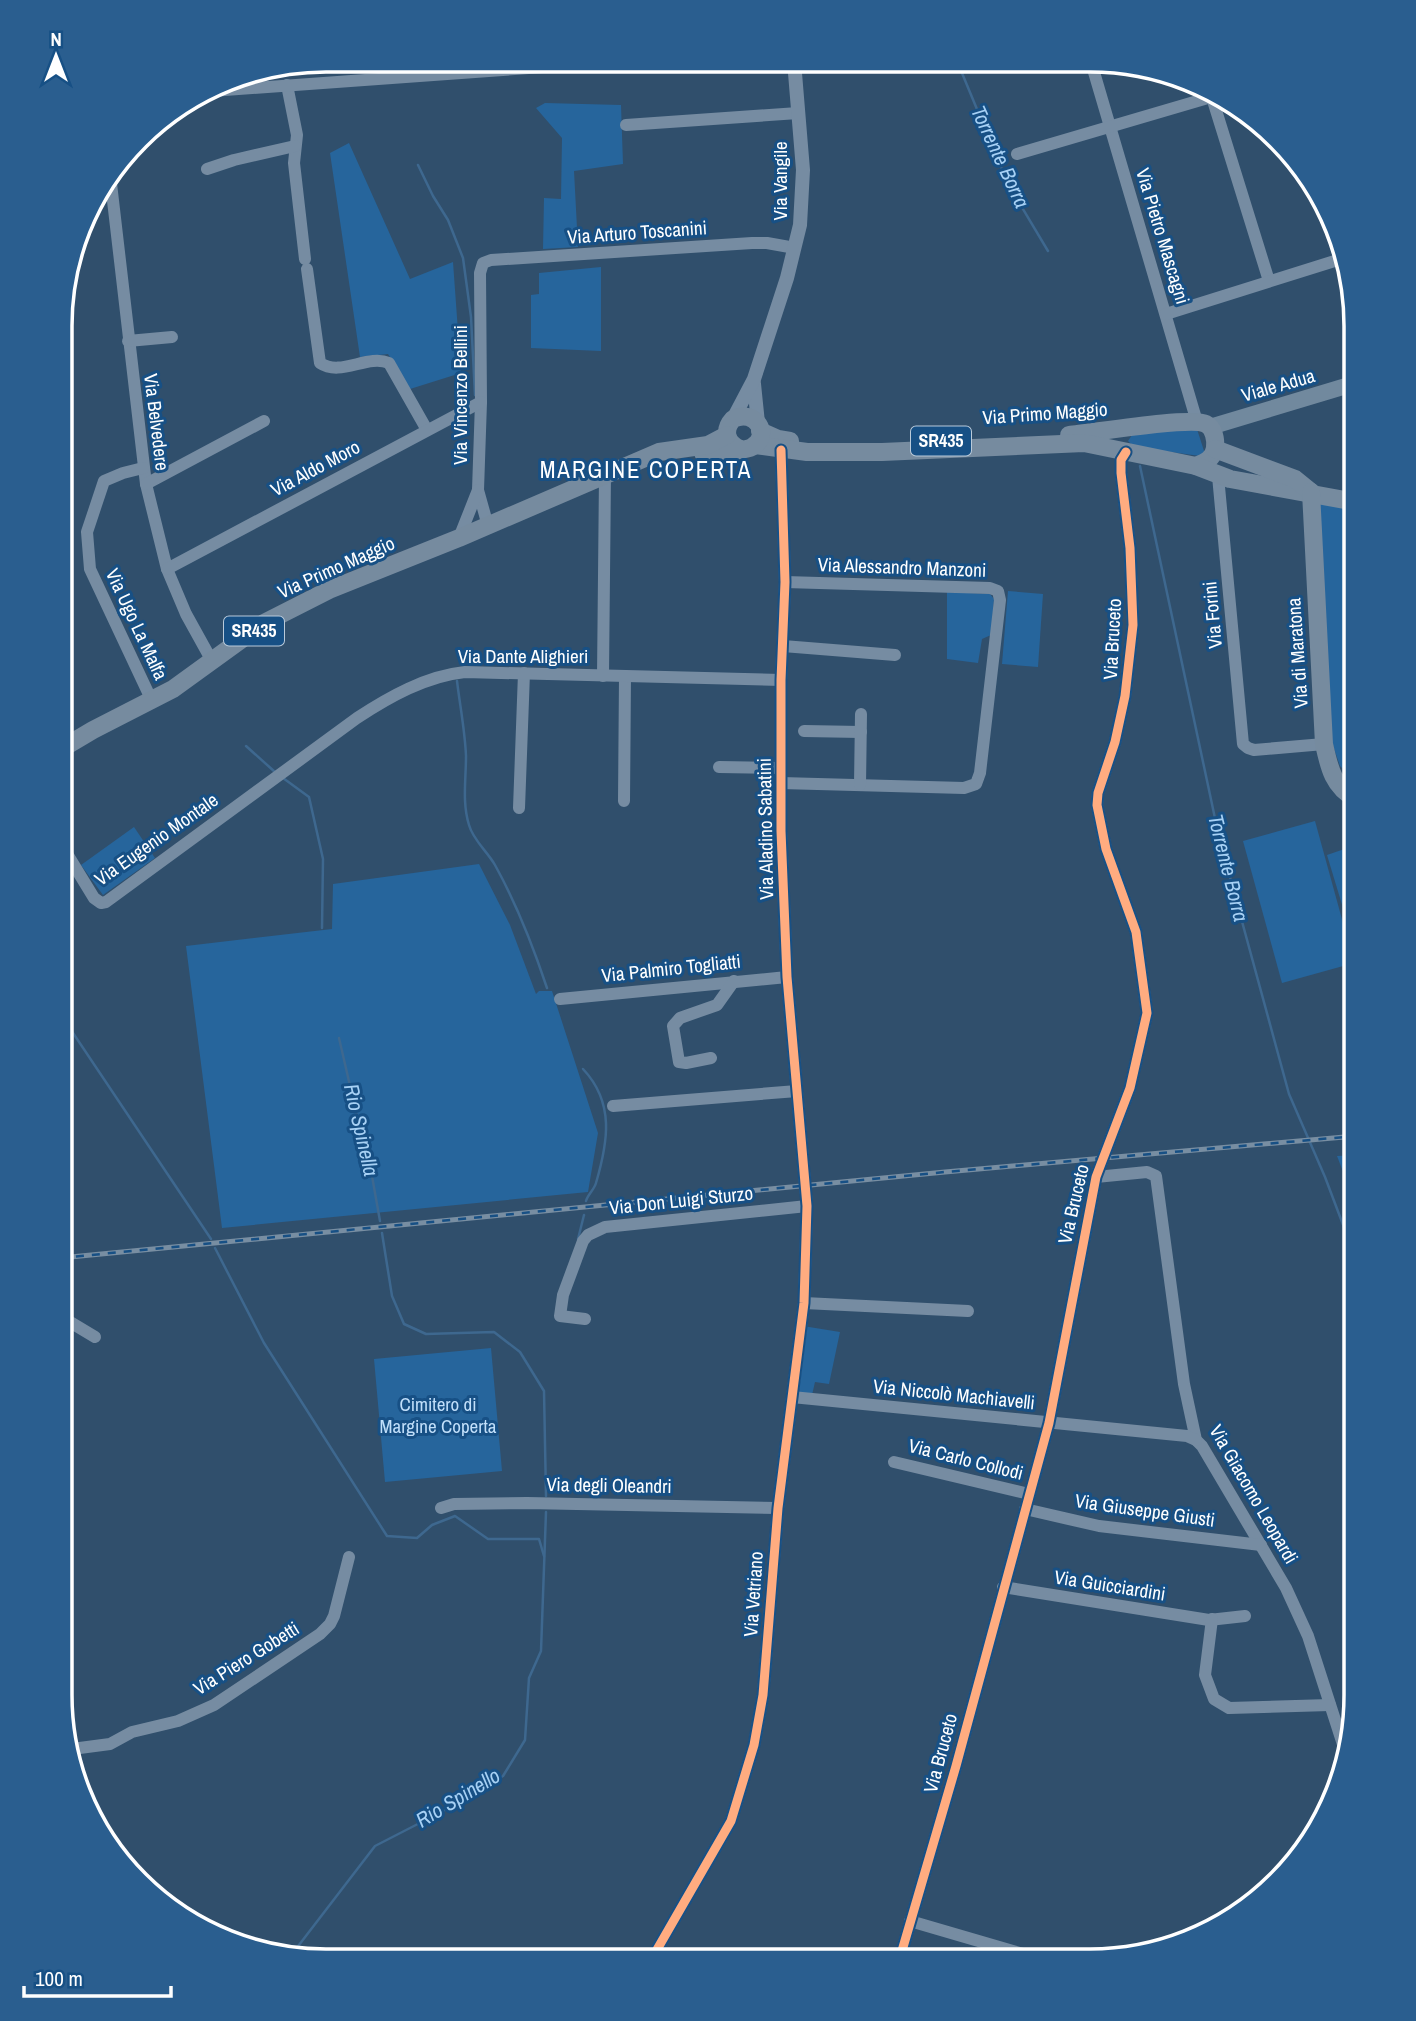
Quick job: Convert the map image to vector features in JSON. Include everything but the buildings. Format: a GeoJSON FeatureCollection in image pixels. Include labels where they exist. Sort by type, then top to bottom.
{"type":"FeatureCollection","features":[{"type":"Feature","properties":{"kind":"main road","name":"Viale Adua"},"geometry":{"type":"LineString","coordinates":[[1203,424],[1344,386]]}},
{"type":"Feature","properties":{"kind":"main road","name":"SR435"},"geometry":{"type":"LineString","coordinates":[[747,416],[753,437],[730,443],[730,427],[747,416]]}},
{"type":"Feature","properties":{"kind":"main road","name":"Via Primo Maggio"},"geometry":{"type":"LineString","coordinates":[[753,437],[790,442],[899,443],[1037,439],[1124,428],[1203,424]]}},
{"type":"Feature","properties":{"kind":"main road"},"geometry":{"type":"LineString","coordinates":[[1196,466],[1207,462],[1215,449],[1215,438],[1203,424]]}},
{"type":"Feature","properties":{"kind":"main road"},"geometry":{"type":"LineString","coordinates":[[647,458],[663,450],[708,445],[730,427]]}},
{"type":"Feature","properties":{"kind":"main road"},"geometry":{"type":"LineString","coordinates":[[1123,451],[1121,433],[1124,428]]}},
{"type":"Feature","properties":{"kind":"main road","name":"Via Primo Maggio"},"geometry":{"type":"LineString","coordinates":[[753,437],[781,450],[883,452],[1072,443],[1196,466],[1209,469],[1218,476],[1344,499]]}},
{"type":"Feature","properties":{"kind":"main road","name":"SR435"},"geometry":{"type":"LineString","coordinates":[[647,458],[660,459],[753,437]]}},
{"type":"Feature","properties":{"kind":"main road"},"geometry":{"type":"LineString","coordinates":[[1215,449],[1295,479],[1311,492]]}},
{"type":"Feature","properties":{"kind":"main road","name":"Via Primo Maggio"},"geometry":{"type":"LineString","coordinates":[[72,742],[185,682],[264,623],[289,609],[647,458]]}},
{"type":"Feature","properties":{"kind":"main road","name":"Via di Maratona"},"geometry":{"type":"LineString","coordinates":[[1311,492],[1324,744],[1329,765],[1338,785],[1344,790]]}},
{"type":"Feature","properties":{"kind":"street"},"geometry":{"type":"LineString","coordinates":[[236,88],[451,72]]}},
{"type":"Feature","properties":{"kind":"street","name":"Via Vangile"},"geometry":{"type":"LineString","coordinates":[[754,379],[799,231],[803,199],[802,154],[795,72]]}},
{"type":"Feature","properties":{"kind":"street","name":"Via Pietro Mascagni"},"geometry":{"type":"LineString","coordinates":[[1094,72],[1166,314],[1203,424]]}},
{"type":"Feature","properties":{"kind":"street"},"geometry":{"type":"LineString","coordinates":[[287,85],[297,135],[294,163],[320,363],[331,368],[376,360],[389,363],[427,430]]}},
{"type":"Feature","properties":{"kind":"street"},"geometry":{"type":"LineString","coordinates":[[1017,154],[1201,98]]}},
{"type":"Feature","properties":{"kind":"street"},"geometry":{"type":"LineString","coordinates":[[1217,106],[1269,281]]}},
{"type":"Feature","properties":{"kind":"street"},"geometry":{"type":"LineString","coordinates":[[626,125],[798,113]]}},
{"type":"Feature","properties":{"kind":"street"},"geometry":{"type":"LineString","coordinates":[[207,169],[295,146]]}},
{"type":"Feature","properties":{"kind":"street","name":"Via Belvedere"},"geometry":{"type":"LineString","coordinates":[[112,190],[146,484],[167,569],[212,661]]}},
{"type":"Feature","properties":{"kind":"street","name":"Via Arturo Toscanini"},"geometry":{"type":"LineString","coordinates":[[483,263],[491,260],[752,243],[795,248]]}},
{"type":"Feature","properties":{"kind":"street"},"geometry":{"type":"LineString","coordinates":[[1166,314],[1336,261]]}},
{"type":"Feature","properties":{"kind":"street","name":"Via Vincenzo Bellini"},"geometry":{"type":"LineString","coordinates":[[483,263],[480,273],[481,402],[478,490],[488,526]]}},
{"type":"Feature","properties":{"kind":"street"},"geometry":{"type":"LineString","coordinates":[[128,341],[172,337]]}},
{"type":"Feature","properties":{"kind":"street"},"geometry":{"type":"LineString","coordinates":[[730,427],[754,379]]}},
{"type":"Feature","properties":{"kind":"street"},"geometry":{"type":"LineString","coordinates":[[753,437],[754,379]]}},
{"type":"Feature","properties":{"kind":"street","name":"Via Aldo Moro"},"geometry":{"type":"LineString","coordinates":[[167,569],[481,402]]}},
{"type":"Feature","properties":{"kind":"street"},"geometry":{"type":"LineString","coordinates":[[146,484],[264,421]]}},
{"type":"Feature","properties":{"kind":"street","name":"Via Aladino Sabatini"},"geometry":{"type":"LineString","coordinates":[[781,450],[785,582],[780,783],[787,977],[807,1206]]}},
{"type":"Feature","properties":{"kind":"street","name":"Via Bruceto"},"geometry":{"type":"LineString","coordinates":[[902,1949],[956,1766],[1049,1423],[1096,1177],[1130,1088],[1147,1013],[1136,932],[1106,849],[1097,805],[1125,696],[1132,638],[1130,548],[1121,473],[1123,451]]}},
{"type":"Feature","properties":{"kind":"street","name":"Via Ugo La Malfa"},"geometry":{"type":"LineString","coordinates":[[143,468],[123,472],[104,481],[87,532],[90,569],[152,701]]}},
{"type":"Feature","properties":{"kind":"street"},"geometry":{"type":"LineString","coordinates":[[603,676],[605,475]]}},
{"type":"Feature","properties":{"kind":"street","name":"Via Forini"},"geometry":{"type":"LineString","coordinates":[[1218,476],[1243,744],[1248,748],[1324,744]]}},
{"type":"Feature","properties":{"kind":"street"},"geometry":{"type":"LineString","coordinates":[[459,538],[478,490]]}},
{"type":"Feature","properties":{"kind":"street","name":"Via Alessandro Manzoni"},"geometry":{"type":"LineString","coordinates":[[780,783],[964,788],[978,781],[999,593],[990,588],[785,582]]}},
{"type":"Feature","properties":{"kind":"street"},"geometry":{"type":"LineString","coordinates":[[783,646],[895,655]]}},
{"type":"Feature","properties":{"kind":"street","name":"Via Dante Alighieri"},"geometry":{"type":"LineString","coordinates":[[290,765],[388,698],[457,673],[781,680]]}},
{"type":"Feature","properties":{"kind":"street"},"geometry":{"type":"LineString","coordinates":[[519,808],[524,673]]}},
{"type":"Feature","properties":{"kind":"street"},"geometry":{"type":"LineString","coordinates":[[624,801],[625,676]]}},
{"type":"Feature","properties":{"kind":"street"},"geometry":{"type":"LineString","coordinates":[[860,785],[861,714]]}},
{"type":"Feature","properties":{"kind":"street"},"geometry":{"type":"LineString","coordinates":[[804,731],[861,732]]}},
{"type":"Feature","properties":{"kind":"street","name":"Via Eugenio Montale"},"geometry":{"type":"LineString","coordinates":[[72,862],[94,898],[102,903],[106,902],[290,765]]}},
{"type":"Feature","properties":{"kind":"street"},"geometry":{"type":"LineString","coordinates":[[719,767],[780,768]]}},
{"type":"Feature","properties":{"kind":"street","name":"Via Palmiro Togliatti"},"geometry":{"type":"LineString","coordinates":[[559,999],[787,977]]}},
{"type":"Feature","properties":{"kind":"street"},"geometry":{"type":"LineString","coordinates":[[711,1058],[679,1062],[673,1026],[680,1018],[719,1002],[734,981]]}},
{"type":"Feature","properties":{"kind":"street"},"geometry":{"type":"LineString","coordinates":[[613,1105],[797,1091]]}},
{"type":"Feature","properties":{"kind":"street","name":"Via Giacomo Leopardi"},"geometry":{"type":"LineString","coordinates":[[1096,1177],[1147,1172],[1156,1176],[1184,1384],[1196,1440],[1286,1588],[1308,1636],[1340,1738]]}},
{"type":"Feature","properties":{"kind":"street","name":"Via Vetriano"},"geometry":{"type":"LineString","coordinates":[[657,1949],[731,1821],[743,1785],[763,1695],[778,1508],[804,1303],[807,1206]]}},
{"type":"Feature","properties":{"kind":"street","name":"Via Don Luigi Sturzo"},"geometry":{"type":"LineString","coordinates":[[585,1319],[560,1316],[563,1295],[588,1234],[605,1227],[807,1206]]}},
{"type":"Feature","properties":{"kind":"street"},"geometry":{"type":"LineString","coordinates":[[804,1303],[968,1311]]}},
{"type":"Feature","properties":{"kind":"street"},"geometry":{"type":"LineString","coordinates":[[72,1323],[95,1337]]}},
{"type":"Feature","properties":{"kind":"street","name":"Via Niccolò Machiavelli"},"geometry":{"type":"LineString","coordinates":[[792,1397],[1187,1436],[1196,1440]]}},
{"type":"Feature","properties":{"kind":"street","name":"Via Carlo Collodi"},"geometry":{"type":"LineString","coordinates":[[894,1462],[1029,1494]]}},
{"type":"Feature","properties":{"kind":"street","name":"Via degli Oleandri"},"geometry":{"type":"LineString","coordinates":[[441,1508],[454,1504],[527,1503],[778,1508]]}},
{"type":"Feature","properties":{"kind":"street","name":"Via Giuseppe Giusti"},"geometry":{"type":"LineString","coordinates":[[1025,1509],[1099,1526],[1261,1545]]}},
{"type":"Feature","properties":{"kind":"street","name":"Via Piero Gobetti"},"geometry":{"type":"LineString","coordinates":[[78,1748],[110,1744],[132,1732],[178,1721],[214,1705],[320,1634],[334,1616],[349,1557]]}},
{"type":"Feature","properties":{"kind":"street","name":"Via Guicciardini"},"geometry":{"type":"LineString","coordinates":[[1003,1587],[1212,1619],[1245,1616]]}},
{"type":"Feature","properties":{"kind":"street"},"geometry":{"type":"LineString","coordinates":[[1212,1619],[1205,1675],[1214,1699],[1229,1708],[1329,1704]]}},
{"type":"Feature","properties":{"kind":"street"},"geometry":{"type":"LineString","coordinates":[[910,1922],[1005,1949]]}},
{"type":"Feature","properties":{"kind":"green space"},"geometry":{"type":"Polygon","coordinates":[[[545,103],[621,105],[623,164],[574,171],[578,247],[543,249],[544,198],[561,199],[562,138],[536,108],[545,103]]]}},
{"type":"Feature","properties":{"kind":"green space"},"geometry":{"type":"Polygon","coordinates":[[[349,143],[410,279],[453,262],[461,373],[410,389],[388,354],[360,357],[330,153],[349,143]]]}},
{"type":"Feature","properties":{"kind":"green space"},"geometry":{"type":"Polygon","coordinates":[[[601,267],[601,351],[531,348],[531,295],[539,294],[539,273],[601,267]]]}},
{"type":"Feature","properties":{"kind":"green space"},"geometry":{"type":"Polygon","coordinates":[[[1196,426],[1205,454],[1200,456],[1134,447],[1128,441],[1132,435],[1196,426]]]}},
{"type":"Feature","properties":{"kind":"green space"},"geometry":{"type":"Polygon","coordinates":[[[1316,501],[1344,507],[1344,770],[1331,740],[1316,501]]]}},
{"type":"Feature","properties":{"kind":"green space"},"geometry":{"type":"Polygon","coordinates":[[[1008,591],[1043,594],[1038,667],[1002,664],[1008,591]]]}},
{"type":"Feature","properties":{"kind":"green space"},"geometry":{"type":"Polygon","coordinates":[[[947,592],[990,594],[994,599],[991,635],[982,639],[978,663],[947,659],[947,592]]]}},
{"type":"Feature","properties":{"kind":"green space"},"geometry":{"type":"Polygon","coordinates":[[[1315,821],[1344,927],[1344,966],[1282,983],[1243,841],[1315,821]]]}},
{"type":"Feature","properties":{"kind":"green space"},"geometry":{"type":"Polygon","coordinates":[[[134,827],[155,858],[103,895],[81,865],[134,827]]]}},
{"type":"Feature","properties":{"kind":"green space"},"geometry":{"type":"Polygon","coordinates":[[[1344,849],[1344,910],[1343,908],[1327,855],[1344,849]]]}},
{"type":"Feature","properties":{"kind":"green space"},"geometry":{"type":"Polygon","coordinates":[[[479,864],[510,925],[536,994],[539,991],[552,991],[598,1133],[588,1192],[222,1228],[186,946],[332,929],[333,884],[479,864]]]}},
{"type":"Feature","properties":{"kind":"green space"},"geometry":{"type":"Polygon","coordinates":[[[1337,1156],[1344,1156],[1344,1174],[1337,1156]]]}},
{"type":"Feature","properties":{"kind":"green space"},"geometry":{"type":"Polygon","coordinates":[[[803,1326],[840,1332],[829,1384],[815,1382],[812,1395],[799,1392],[803,1326]]]}},
{"type":"Feature","properties":{"kind":"green space","name":"Cimitero di Margine Coperta"},"geometry":{"type":"Polygon","coordinates":[[[491,1348],[502,1471],[385,1482],[374,1359],[491,1348]]]}},
{"type":"Feature","properties":{"kind":"waterway","name":"Torrente Borra"},"geometry":{"type":"LineString","coordinates":[[962,72],[1008,184],[1048,251]]}},
{"type":"Feature","properties":{"kind":"waterway"},"geometry":{"type":"LineString","coordinates":[[418,165],[448,220],[463,258],[471,317],[475,395]]}},
{"type":"Feature","properties":{"kind":"waterway","name":"Torrente Borra"},"geometry":{"type":"LineString","coordinates":[[1140,466],[1219,837],[1289,1094],[1344,1227]]}},
{"type":"Feature","properties":{"kind":"waterway"},"geometry":{"type":"LineString","coordinates":[[457,681],[466,756],[465,799],[469,825],[510,894],[547,988]]}},
{"type":"Feature","properties":{"kind":"waterway","name":"Rio Spinella"},"geometry":{"type":"LineString","coordinates":[[246,746],[275,772]]}},
{"type":"Feature","properties":{"kind":"waterway","name":"Rio Spinella"},"geometry":{"type":"LineString","coordinates":[[283,778],[309,797],[323,859],[322,928]]}},
{"type":"Feature","properties":{"kind":"waterway"},"geometry":{"type":"LineString","coordinates":[[72,1031],[211,1239]]}},
{"type":"Feature","properties":{"kind":"waterway","name":"Rio Spinella"},"geometry":{"type":"LineString","coordinates":[[339,1038],[362,1138],[367,1148],[380,1221]]}},
{"type":"Feature","properties":{"kind":"waterway"},"geometry":{"type":"LineString","coordinates":[[583,1069],[600,1095],[606,1123],[604,1153],[595,1185],[586,1201]]}},
{"type":"Feature","properties":{"kind":"waterway"},"geometry":{"type":"LineString","coordinates":[[578,1239],[584,1215]]}},
{"type":"Feature","properties":{"kind":"waterway","name":"Rio Spinella"},"geometry":{"type":"LineString","coordinates":[[382,1233],[392,1296],[404,1324],[426,1334],[494,1332],[520,1352],[544,1391],[546,1496]]}},
{"type":"Feature","properties":{"kind":"waterway"},"geometry":{"type":"LineString","coordinates":[[215,1248],[264,1343],[387,1536],[417,1538],[432,1525],[455,1516],[488,1539],[539,1539],[544,1556]]}},
{"type":"Feature","properties":{"kind":"waterway","name":"Rio Spinello"},"geometry":{"type":"LineString","coordinates":[[297,1947],[375,1846],[503,1776],[525,1740],[529,1678],[541,1651],[546,1512]]}},
{"type":"Feature","properties":{"kind":"railway"},"geometry":{"type":"LineString","coordinates":[[72,1257],[945,1172],[1344,1137]]}},
{"type":"Feature","properties":{"kind":"cycle path"},"geometry":{"type":"LineString","coordinates":[[657,1949],[731,1821],[754,1745],[763,1695],[778,1508],[804,1303],[807,1206],[787,977],[781,831],[781,680],[785,582],[781,450]]}},
{"type":"Feature","properties":{"kind":"cycle path"},"geometry":{"type":"LineString","coordinates":[[903,1949],[956,1766],[1049,1423],[1096,1177],[1130,1088],[1147,1013],[1136,932],[1106,849],[1097,805],[1125,696],[1133,625],[1130,548],[1121,473],[1121,460],[1126,452]]}},
{"type":"Feature","properties":{"kind":"district","name":"MARGINE COPERTA"},"geometry":{"type":"Point","coordinates":[646,470]}}]}
